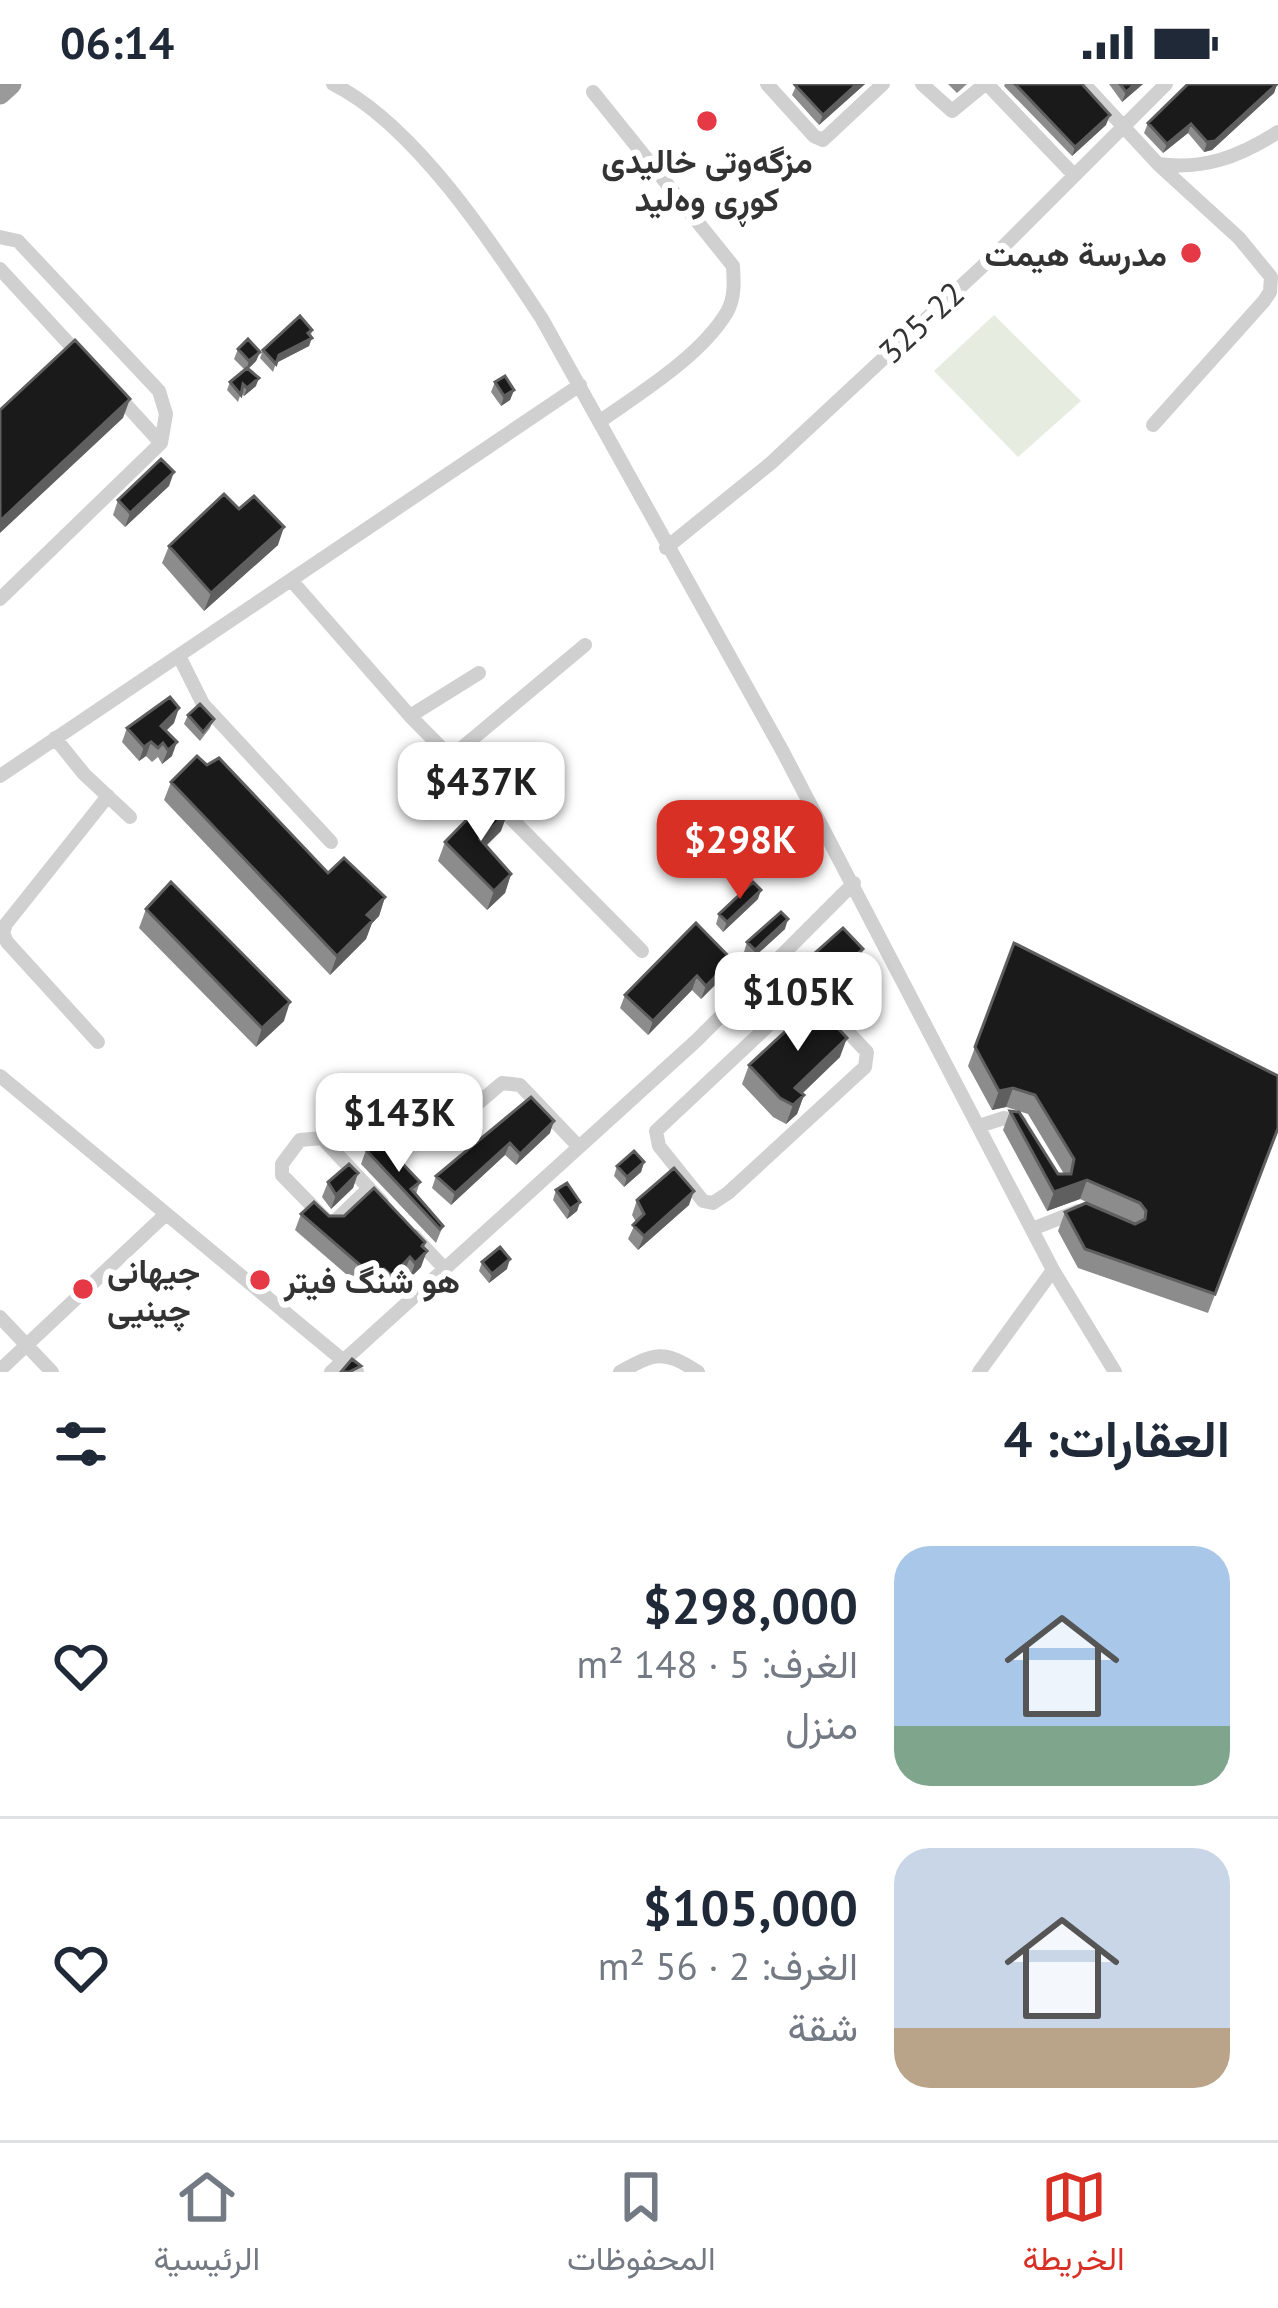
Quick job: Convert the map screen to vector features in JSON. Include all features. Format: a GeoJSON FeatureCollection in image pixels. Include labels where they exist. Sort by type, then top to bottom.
{"type":"FeatureCollection","features":[{"type":"Feature","properties":{"kind":"highway"},"geometry":{"type":"LineString","coordinates":[[0,94],[11,84]]}},
{"type":"Feature","properties":{"kind":"street"},"geometry":{"type":"LineString","coordinates":[[333,84],[386,121],[444,185],[521,287],[580,385],[854,884],[1053,1270],[1115,1372]]}},
{"type":"Feature","properties":{"kind":"street"},"geometry":{"type":"LineString","coordinates":[[776,87],[814,136],[823,140],[883,84]]}},
{"type":"Feature","properties":{"kind":"street"},"geometry":{"type":"LineString","coordinates":[[922,84],[952,111],[986,84],[1072,174]]}},
{"type":"Feature","properties":{"kind":"street"},"geometry":{"type":"LineString","coordinates":[[1084,84],[1158,164],[1239,238],[1271,277],[1264,301],[1153,425]]}},
{"type":"Feature","properties":{"kind":"street","name":"325-22"},"geometry":{"type":"LineString","coordinates":[[667,548],[771,463],[1000,250],[1166,84]]}},
{"type":"Feature","properties":{"kind":"street"},"geometry":{"type":"LineString","coordinates":[[593,92],[734,266],[734,290],[727,312],[677,367],[599,422]]}},
{"type":"Feature","properties":{"kind":"street"},"geometry":{"type":"LineString","coordinates":[[1158,164],[1191,168],[1235,156],[1278,132]]}},
{"type":"Feature","properties":{"kind":"street"},"geometry":{"type":"LineString","coordinates":[[0,237],[18,241],[166,401],[161,442],[0,599]]}},
{"type":"Feature","properties":{"kind":"street"},"geometry":{"type":"LineString","coordinates":[[0,269],[97,373]]}},
{"type":"Feature","properties":{"kind":"street"},"geometry":{"type":"LineString","coordinates":[[0,776],[580,385]]}},
{"type":"Feature","properties":{"kind":"street"},"geometry":{"type":"LineString","coordinates":[[112,391],[161,442]]}},
{"type":"Feature","properties":{"kind":"street"},"geometry":{"type":"LineString","coordinates":[[291,580],[410,716],[642,951]]}},
{"type":"Feature","properties":{"kind":"street"},"geometry":{"type":"LineString","coordinates":[[452,756],[585,645]]}},
{"type":"Feature","properties":{"kind":"street"},"geometry":{"type":"LineString","coordinates":[[179,656],[203,704],[331,842]]}},
{"type":"Feature","properties":{"kind":"street"},"geometry":{"type":"LineString","coordinates":[[410,716],[479,673]]}},
{"type":"Feature","properties":{"kind":"street"},"geometry":{"type":"LineString","coordinates":[[55,738],[130,817]]}},
{"type":"Feature","properties":{"kind":"street"},"geometry":{"type":"LineString","coordinates":[[98,1042],[3,933],[108,796]]}},
{"type":"Feature","properties":{"kind":"street"},"geometry":{"type":"LineString","coordinates":[[338,1366],[780,961],[854,884]]}},
{"type":"Feature","properties":{"kind":"street"},"geometry":{"type":"LineString","coordinates":[[780,961],[867,1052],[865,1067],[728,1192],[712,1202],[703,1201],[659,1146],[656,1130],[805,992]]}},
{"type":"Feature","properties":{"kind":"street"},"geometry":{"type":"LineString","coordinates":[[0,1076],[338,1366],[357,1372]]}},
{"type":"Feature","properties":{"kind":"street"},"geometry":{"type":"LineString","coordinates":[[456,1122],[502,1083],[520,1085],[579,1147]]}},
{"type":"Feature","properties":{"kind":"street"},"geometry":{"type":"LineString","coordinates":[[979,1126],[1013,1118],[1026,1129]]}},
{"type":"Feature","properties":{"kind":"street"},"geometry":{"type":"LineString","coordinates":[[369,1188],[335,1221],[328,1222],[282,1175],[282,1164],[300,1140],[322,1138],[369,1188],[443,1267]]}},
{"type":"Feature","properties":{"kind":"street"},"geometry":{"type":"LineString","coordinates":[[1032,1229],[1079,1210],[1095,1217]]}},
{"type":"Feature","properties":{"kind":"street"},"geometry":{"type":"LineString","coordinates":[[0,1370],[166,1214]]}},
{"type":"Feature","properties":{"kind":"street"},"geometry":{"type":"LineString","coordinates":[[980,1372],[1053,1270]]}},
{"type":"Feature","properties":{"kind":"street"},"geometry":{"type":"LineString","coordinates":[[0,1317],[52,1372]]}},
{"type":"Feature","properties":{"kind":"street"},"geometry":{"type":"LineString","coordinates":[[620,1372],[649,1356],[669,1355],[698,1372]]}},
{"type":"Feature","properties":{"kind":"shaded area"},"geometry":{"type":"Polygon","coordinates":[[[994,315],[1081,401],[1018,457],[934,371],[994,315]]]}},
{"type":"Feature","properties":{"kind":"building"},"geometry":{"type":"Polygon","coordinates":[[[797,84],[857,84],[823,115],[797,84]]]}},
{"type":"Feature","properties":{"kind":"building"},"geometry":{"type":"Polygon","coordinates":[[[1015,84],[1082,84],[1110,115],[1075,147],[1015,84]]]}},
{"type":"Feature","properties":{"kind":"building"},"geometry":{"type":"Polygon","coordinates":[[[1188,84],[1277,84],[1215,141],[1207,142],[1191,124],[1167,144],[1148,123],[1188,84]]]}},
{"type":"Feature","properties":{"kind":"building"},"geometry":{"type":"Polygon","coordinates":[[[300,316],[312,330],[308,333],[312,338],[279,355],[276,364],[263,350],[300,316]]]}},
{"type":"Feature","properties":{"kind":"building"},"geometry":{"type":"Polygon","coordinates":[[[248,339],[260,352],[249,361],[238,349],[248,339]]]}},
{"type":"Feature","properties":{"kind":"building"},"geometry":{"type":"Polygon","coordinates":[[[75,340],[130,399],[0,521],[0,410],[75,340]]]}},
{"type":"Feature","properties":{"kind":"building"},"geometry":{"type":"Polygon","coordinates":[[[247,368],[259,378],[247,388],[243,384],[241,395],[230,382],[247,368]]]}},
{"type":"Feature","properties":{"kind":"building"},"geometry":{"type":"Polygon","coordinates":[[[505,376],[514,390],[504,396],[495,382],[505,376]]]}},
{"type":"Feature","properties":{"kind":"building"},"geometry":{"type":"Polygon","coordinates":[[[161,459],[174,472],[130,513],[118,500],[161,459]]]}},
{"type":"Feature","properties":{"kind":"building"},"geometry":{"type":"Polygon","coordinates":[[[224,494],[239,509],[254,496],[284,527],[211,593],[169,546],[224,494]]]}},
{"type":"Feature","properties":{"kind":"building"},"geometry":{"type":"Polygon","coordinates":[[[170,697],[179,708],[161,726],[177,742],[168,750],[163,743],[158,748],[151,742],[144,747],[127,728],[170,697]]]}},
{"type":"Feature","properties":{"kind":"building"},"geometry":{"type":"Polygon","coordinates":[[[200,704],[214,719],[203,732],[188,715],[200,704]]]}},
{"type":"Feature","properties":{"kind":"building"},"geometry":{"type":"Polygon","coordinates":[[[197,756],[207,765],[219,758],[328,873],[344,858],[385,897],[367,915],[373,920],[337,956],[171,782],[197,756]]]}},
{"type":"Feature","properties":{"kind":"building"},"geometry":{"type":"Polygon","coordinates":[[[490,796],[508,812],[480,839],[511,874],[494,891],[445,842],[490,796]]]}},
{"type":"Feature","properties":{"kind":"building"},"geometry":{"type":"Polygon","coordinates":[[[764,825],[798,860],[790,868],[756,833],[764,825]]]}},
{"type":"Feature","properties":{"kind":"building"},"geometry":{"type":"Polygon","coordinates":[[[171,882],[290,1002],[262,1028],[146,909],[171,882]]]}},
{"type":"Feature","properties":{"kind":"building"},"geometry":{"type":"Polygon","coordinates":[[[753,882],[761,890],[727,922],[719,914],[753,882]]]}},
{"type":"Feature","properties":{"kind":"building"},"geometry":{"type":"Polygon","coordinates":[[[781,912],[788,919],[755,950],[747,942],[781,912]]]}},
{"type":"Feature","properties":{"kind":"building"},"geometry":{"type":"Polygon","coordinates":[[[696,923],[739,967],[730,977],[723,969],[706,986],[697,976],[653,1021],[625,995],[696,923]]]}},
{"type":"Feature","properties":{"kind":"building"},"geometry":{"type":"Polygon","coordinates":[[[843,928],[863,949],[833,976],[814,954],[843,928]]]}},
{"type":"Feature","properties":{"kind":"building"},"geometry":{"type":"Polygon","coordinates":[[[1014,943],[1278,1076],[1278,1128],[1215,1294],[1085,1249],[1065,1212],[1086,1203],[1135,1224],[1145,1219],[1146,1211],[1140,1203],[1087,1180],[1054,1192],[1010,1111],[1019,1112],[1058,1174],[1071,1174],[1074,1159],[1035,1095],[1013,1088],[999,1091],[975,1047],[1014,943]]]}},
{"type":"Feature","properties":{"kind":"building"},"geometry":{"type":"Polygon","coordinates":[[[815,1004],[847,1038],[795,1088],[804,1095],[793,1105],[749,1065],[815,1004]]]}},
{"type":"Feature","properties":{"kind":"building"},"geometry":{"type":"Polygon","coordinates":[[[531,1097],[554,1121],[520,1154],[510,1143],[455,1193],[436,1176],[531,1097]]]}},
{"type":"Feature","properties":{"kind":"building"},"geometry":{"type":"Polygon","coordinates":[[[379,1139],[420,1182],[411,1189],[443,1226],[440,1229],[366,1150],[379,1139]]]}},
{"type":"Feature","properties":{"kind":"building"},"geometry":{"type":"Polygon","coordinates":[[[634,1151],[644,1162],[627,1177],[617,1166],[634,1151]]]}},
{"type":"Feature","properties":{"kind":"building"},"geometry":{"type":"Polygon","coordinates":[[[349,1164],[358,1173],[336,1195],[328,1182],[349,1164]]]}},
{"type":"Feature","properties":{"kind":"building"},"geometry":{"type":"Polygon","coordinates":[[[674,1168],[694,1191],[644,1236],[633,1225],[644,1214],[637,1200],[674,1168]]]}},
{"type":"Feature","properties":{"kind":"building"},"geometry":{"type":"Polygon","coordinates":[[[567,1183],[580,1202],[570,1209],[556,1190],[567,1183]]]}},
{"type":"Feature","properties":{"kind":"building"},"geometry":{"type":"Polygon","coordinates":[[[374,1188],[425,1242],[422,1246],[427,1251],[415,1263],[410,1257],[392,1276],[384,1269],[375,1278],[301,1214],[314,1202],[329,1216],[344,1216],[374,1188]]]}},
{"type":"Feature","properties":{"kind":"building"},"geometry":{"type":"Polygon","coordinates":[[[500,1247],[510,1259],[492,1274],[482,1262],[500,1247]]]}},
{"type":"Feature","properties":{"kind":"building"},"geometry":{"type":"Polygon","coordinates":[[[352,1359],[361,1366],[341,1372],[352,1359]]]}},
{"type":"Feature","properties":{"kind":"place","name":"مزگەوتی خالیدی کوڕی وەلید"},"geometry":{"type":"Point","coordinates":[707,121]}},
{"type":"Feature","properties":{"kind":"place","name":"مدرسة هيمت"},"geometry":{"type":"Point","coordinates":[1191,253]}},
{"type":"Feature","properties":{"kind":"place","name":"هو شنگ فيتر"},"geometry":{"type":"Point","coordinates":[260,1280]}},
{"type":"Feature","properties":{"kind":"place","name":"جیهانی چینیی"},"geometry":{"type":"Point","coordinates":[83,1289]}}]}
